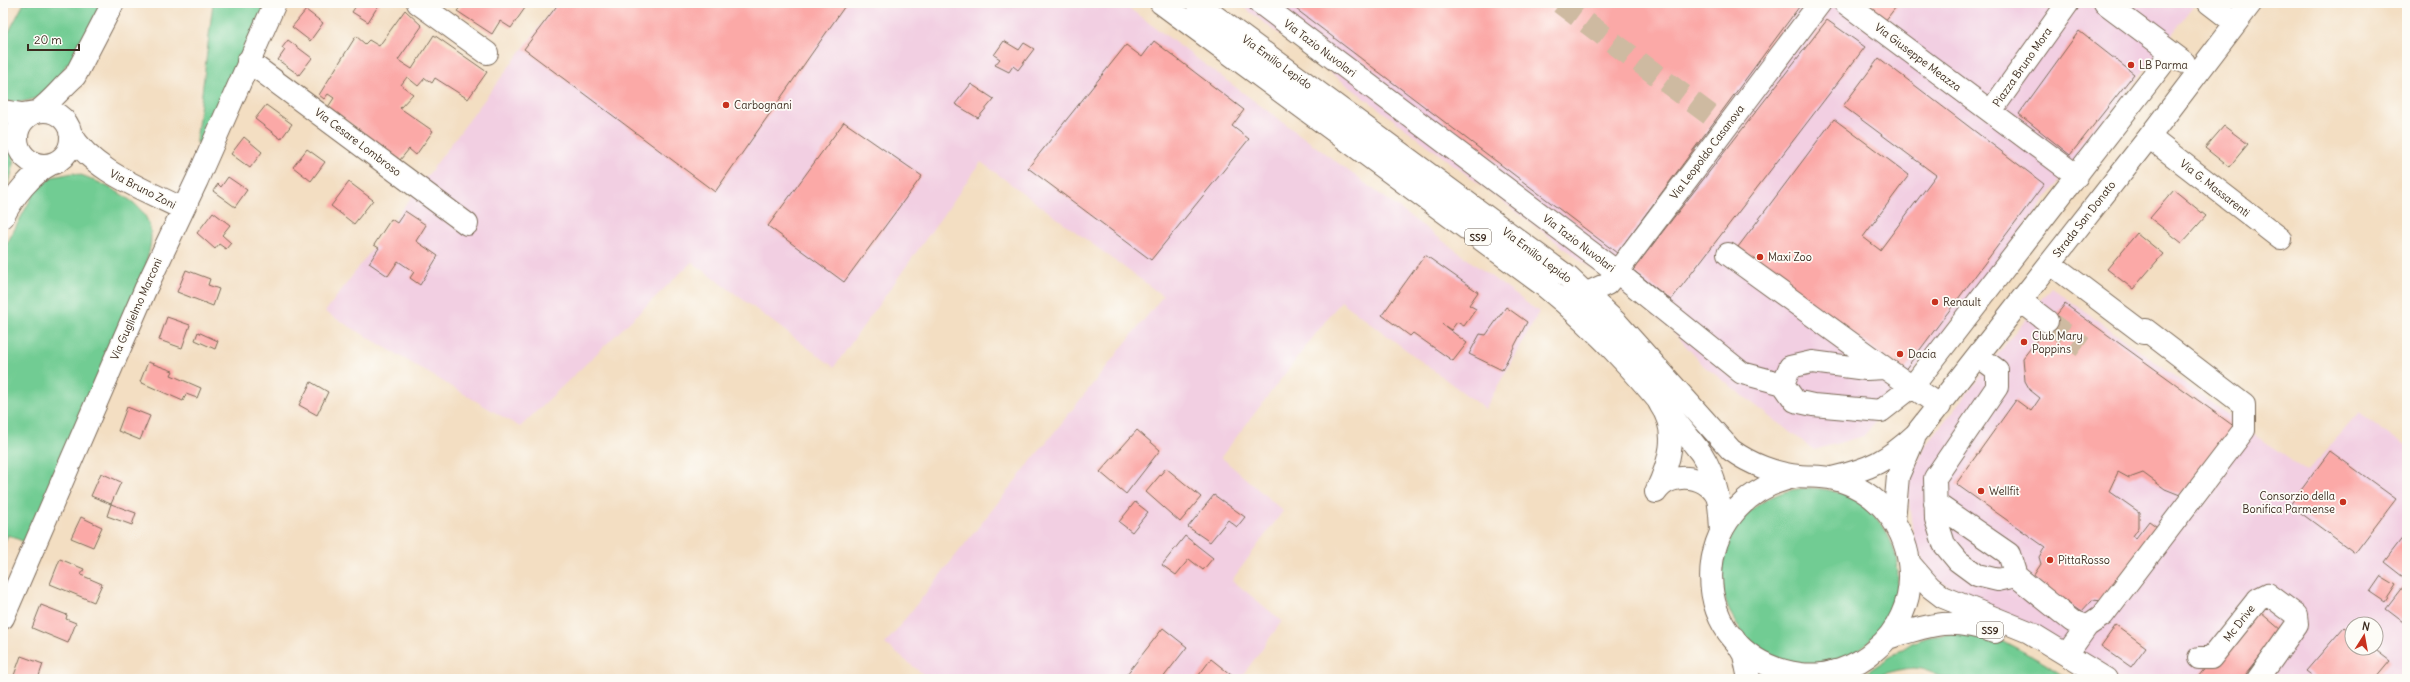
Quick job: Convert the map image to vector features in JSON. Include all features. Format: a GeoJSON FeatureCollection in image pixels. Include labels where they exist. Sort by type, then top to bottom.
{"type":"FeatureCollection","features":[{"type":"Feature","properties":{"kind":"main road"},"geometry":{"type":"LineString","coordinates":[[7,209],[20,166],[17,131],[22,122],[57,96],[76,74],[113,3]]}},
{"type":"Feature","properties":{"kind":"main road","name":"Via Guglielmo Marconi"},"geometry":{"type":"LineString","coordinates":[[3,618],[145,290],[183,209],[274,3]]}},
{"type":"Feature","properties":{"kind":"main road"},"geometry":{"type":"LineString","coordinates":[[418,3],[487,53]]}},
{"type":"Feature","properties":{"kind":"main road","name":"Via Emilio Lepido"},"geometry":{"type":"LineString","coordinates":[[1197,3],[1547,261],[1586,293],[1618,324],[1731,450],[1760,466],[1800,476]]}},
{"type":"Feature","properties":{"kind":"main road","name":"Via Tazio Nuvolari"},"geometry":{"type":"LineString","coordinates":[[1260,3],[1617,272],[1742,373],[1783,384]]}},
{"type":"Feature","properties":{"kind":"main road","name":"Via Leopoldo Casanova"},"geometry":{"type":"LineString","coordinates":[[1586,293],[1607,284],[1617,272],[1820,3]]}},
{"type":"Feature","properties":{"kind":"main road","name":"Via Giuseppe Meazza"},"geometry":{"type":"LineString","coordinates":[[1845,3],[2077,176]]}},
{"type":"Feature","properties":{"kind":"main road","name":"Piazza Bruno Mora"},"geometry":{"type":"LineString","coordinates":[[1991,111],[2068,3]]}},
{"type":"Feature","properties":{"kind":"main road"},"geometry":{"type":"LineString","coordinates":[[1885,368],[1866,369],[1812,362],[1790,367],[1783,384],[1795,401],[1813,405],[1881,411],[1913,386],[2077,176],[2174,62],[2105,3]]}},
{"type":"Feature","properties":{"kind":"main road"},"geometry":{"type":"LineString","coordinates":[[2209,3],[2235,23]]}},
{"type":"Feature","properties":{"kind":"main road","name":"Strada San Donato"},"geometry":{"type":"LineString","coordinates":[[1832,478],[1865,470],[1879,464],[1916,434],[1940,406],[2251,3]]}},
{"type":"Feature","properties":{"kind":"main road","name":"Via Emilio Lepido"},"geometry":{"type":"LineString","coordinates":[[1155,8],[1549,289],[1595,331],[1656,400],[1708,463],[1715,482],[1719,502],[1721,532]]}},
{"type":"Feature","properties":{"kind":"main road","name":"Via Cesare Lombroso"},"geometry":{"type":"LineString","coordinates":[[248,61],[467,224]]}},
{"type":"Feature","properties":{"kind":"main road"},"geometry":{"type":"LineString","coordinates":[[7,209],[33,176],[62,158],[69,148],[68,112],[76,85],[76,74]]}},
{"type":"Feature","properties":{"kind":"main road"},"geometry":{"type":"LineString","coordinates":[[3,110],[18,114],[46,111],[57,114],[69,129]]}},
{"type":"Feature","properties":{"kind":"main road"},"geometry":{"type":"LineString","coordinates":[[3,123],[24,156],[32,162],[52,164]]}},
{"type":"Feature","properties":{"kind":"main road","name":"Via Bruno Zoni"},"geometry":{"type":"LineString","coordinates":[[69,129],[82,149],[104,169],[183,209]]}},
{"type":"Feature","properties":{"kind":"main road","name":"Via G. Massarenti"},"geometry":{"type":"LineString","coordinates":[[2149,137],[2281,239]]}},
{"type":"Feature","properties":{"kind":"main road","name":"Via Bruno Zoni"},"geometry":{"type":"LineString","coordinates":[[52,164],[67,162],[104,169]]}},
{"type":"Feature","properties":{"kind":"main road"},"geometry":{"type":"LineString","coordinates":[[1728,254],[1940,406]]}},
{"type":"Feature","properties":{"kind":"main road"},"geometry":{"type":"LineString","coordinates":[[2050,263],[2244,406],[2244,430],[2103,616],[2087,626],[2067,654]]}},
{"type":"Feature","properties":{"kind":"main road"},"geometry":{"type":"LineString","coordinates":[[2021,301],[2047,321]]}},
{"type":"Feature","properties":{"kind":"main road"},"geometry":{"type":"LineString","coordinates":[[1978,356],[1997,370],[1997,387],[1935,478],[1936,519],[1944,544],[1958,561],[1977,575],[1998,580],[2016,576]]}},
{"type":"Feature","properties":{"kind":"main road","name":"Via Emilio Lepido"},"geometry":{"type":"LineString","coordinates":[[1656,400],[1667,418],[1671,444],[1666,466],[1656,492],[1665,482],[1671,479],[1689,478],[1702,482],[1710,487],[1717,495],[1719,502]]}},
{"type":"Feature","properties":{"kind":"main road","name":"Strada San Donato"},"geometry":{"type":"LineString","coordinates":[[1894,521],[1898,476],[1916,434]]}},
{"type":"Feature","properties":{"kind":"main road","name":"SS9"},"geometry":{"type":"LineString","coordinates":[[1800,476],[1832,478],[1861,489],[1874,498],[1894,521],[1902,534],[1910,564],[1910,584],[1906,603],[1896,627],[1888,638],[1869,656],[1847,668],[1835,671],[1805,674],[1776,668],[1750,654],[1734,638],[1722,620],[1712,592],[1712,562],[1721,532],[1735,509],[1758,491],[1771,484],[1800,476]]}},
{"type":"Feature","properties":{"kind":"main road"},"geometry":{"type":"LineString","coordinates":[[1935,503],[2009,554],[2016,576],[2072,621],[2087,626]]}},
{"type":"Feature","properties":{"kind":"main road","name":"SS9"},"geometry":{"type":"LineString","coordinates":[[1910,564],[1930,587],[1943,597],[2021,628],[2067,654],[2106,679]]}},
{"type":"Feature","properties":{"kind":"main road","name":"Mc Drive"},"geometry":{"type":"LineString","coordinates":[[2199,658],[2211,658],[2258,599],[2268,594],[2296,615],[2297,624],[2258,679]]}},
{"type":"Feature","properties":{"kind":"main road","name":"SS9"},"geometry":{"type":"LineString","coordinates":[[1888,638],[1930,625],[1948,622],[1964,623],[2000,634],[2018,642],[2083,679]]}},
{"type":"Feature","properties":{"kind":"main road"},"geometry":{"type":"LineString","coordinates":[[1734,638],[1744,655],[1750,679]]}},
{"type":"Feature","properties":{"kind":"main road"},"geometry":{"type":"LineString","coordinates":[[1814,679],[1835,671]]}},
{"type":"Feature","properties":{"kind":"path"},"geometry":{"type":"LineString","coordinates":[[1137,3],[1155,8]]}},
{"type":"Feature","properties":{"kind":"shaded area"},"geometry":{"type":"Polygon","coordinates":[[[557,3],[1122,3],[1539,312],[1485,409],[1341,301],[1221,457],[1283,511],[1232,580],[1282,621],[1240,679],[929,679],[885,644],[1163,296],[981,162],[834,367],[692,262],[520,427],[325,312],[557,3]]]}},
{"type":"Feature","properties":{"kind":"shaded area"},"geometry":{"type":"Polygon","coordinates":[[[1238,3],[2196,3],[1864,436],[1814,450],[1704,366],[1668,326],[1238,3]]]}},
{"type":"Feature","properties":{"kind":"shaded area"},"geometry":{"type":"Polygon","coordinates":[[[2051,287],[2307,472],[2359,413],[2407,447],[2407,669],[2399,679],[2114,679],[2082,657],[1932,577],[1914,542],[1907,489],[1924,447],[2051,287]]]}},
{"type":"Feature","properties":{"kind":"green space"},"geometry":{"type":"Polygon","coordinates":[[[24,3],[102,3],[71,65],[67,63],[49,89],[34,99],[15,102],[3,101],[3,43],[24,3]]]}},
{"type":"Feature","properties":{"kind":"green space"},"geometry":{"type":"Polygon","coordinates":[[[213,3],[268,3],[205,146],[196,142],[213,3]]]}},
{"type":"Feature","properties":{"kind":"green space"},"geometry":{"type":"Polygon","coordinates":[[[3,133],[12,148],[13,164],[10,180],[3,196],[3,133]]]}},
{"type":"Feature","properties":{"kind":"green space"},"geometry":{"type":"Polygon","coordinates":[[[73,173],[88,177],[122,194],[140,209],[146,217],[151,236],[150,248],[146,262],[150,264],[69,450],[54,472],[51,492],[29,544],[8,535],[3,545],[3,251],[35,191],[52,177],[73,173]]]}},
{"type":"Feature","properties":{"kind":"green space"},"geometry":{"type":"Polygon","coordinates":[[[1801,488],[1819,488],[1844,494],[1859,502],[1873,513],[1884,527],[1892,542],[1897,559],[1897,593],[1892,610],[1884,625],[1873,639],[1859,650],[1836,661],[1819,664],[1801,664],[1776,658],[1761,650],[1747,639],[1736,625],[1725,602],[1722,585],[1722,567],[1728,542],[1736,527],[1747,513],[1761,502],[1784,491],[1801,488]]]}},
{"type":"Feature","properties":{"kind":"green space"},"geometry":{"type":"Polygon","coordinates":[[[1956,633],[2005,642],[2044,663],[2068,679],[1954,679],[1918,668],[1913,668],[1898,670],[1863,679],[1856,679],[1912,643],[1928,637],[1956,633]]]}},
{"type":"Feature","properties":{"kind":"building"},"geometry":{"type":"Polygon","coordinates":[[[358,3],[380,3],[368,22],[352,12],[358,3]]]}},
{"type":"Feature","properties":{"kind":"building"},"geometry":{"type":"Polygon","coordinates":[[[464,3],[518,3],[525,8],[511,28],[500,21],[492,34],[457,11],[464,3]]]}},
{"type":"Feature","properties":{"kind":"building"},"geometry":{"type":"Polygon","coordinates":[[[559,3],[847,3],[715,192],[524,49],[559,3]]]}},
{"type":"Feature","properties":{"kind":"building"},"geometry":{"type":"Polygon","coordinates":[[[1288,3],[1802,3],[1617,253],[1288,3]]]}},
{"type":"Feature","properties":{"kind":"building"},"geometry":{"type":"Polygon","coordinates":[[[1862,3],[1899,3],[1885,21],[1862,3]]]}},
{"type":"Feature","properties":{"kind":"building"},"geometry":{"type":"Polygon","coordinates":[[[306,10],[323,23],[310,41],[292,27],[306,10]]]}},
{"type":"Feature","properties":{"kind":"building"},"geometry":{"type":"Polygon","coordinates":[[[405,10],[422,26],[398,60],[412,69],[434,35],[487,72],[468,99],[435,78],[432,83],[425,78],[418,86],[407,77],[401,85],[413,94],[400,108],[433,131],[416,155],[409,149],[400,160],[328,107],[334,98],[328,94],[324,99],[319,95],[356,36],[365,44],[369,40],[379,46],[405,10]]]}},
{"type":"Feature","properties":{"kind":"building"},"geometry":{"type":"Polygon","coordinates":[[[1827,20],[1865,47],[1671,300],[1633,270],[1827,20]]]}},
{"type":"Feature","properties":{"kind":"building"},"geometry":{"type":"Polygon","coordinates":[[[2079,31],[2134,74],[2070,155],[2019,114],[2079,31]]]}},
{"type":"Feature","properties":{"kind":"building"},"geometry":{"type":"Polygon","coordinates":[[[288,40],[312,58],[299,75],[278,60],[285,50],[282,48],[288,40]]]}},
{"type":"Feature","properties":{"kind":"building"},"geometry":{"type":"Polygon","coordinates":[[[1004,41],[1019,50],[1024,43],[1034,49],[1018,70],[1013,66],[1009,72],[995,65],[1000,59],[994,55],[1004,41]]]}},
{"type":"Feature","properties":{"kind":"building"},"geometry":{"type":"Polygon","coordinates":[[[1154,41],[1244,110],[1232,126],[1249,139],[1151,260],[1028,168],[1126,45],[1142,57],[1154,41]]]}},
{"type":"Feature","properties":{"kind":"building"},"geometry":{"type":"Polygon","coordinates":[[[1879,58],[2044,184],[1904,371],[1738,247],[1834,119],[1909,175],[1863,237],[1880,250],[1936,175],[1843,106],[1879,58]]]}},
{"type":"Feature","properties":{"kind":"building"},"geometry":{"type":"Polygon","coordinates":[[[971,84],[994,99],[978,118],[955,104],[971,84]]]}},
{"type":"Feature","properties":{"kind":"building"},"geometry":{"type":"Polygon","coordinates":[[[266,105],[292,124],[281,139],[255,119],[266,105]]]}},
{"type":"Feature","properties":{"kind":"building"},"geometry":{"type":"Polygon","coordinates":[[[844,122],[922,176],[844,282],[768,226],[844,122]]]}},
{"type":"Feature","properties":{"kind":"building"},"geometry":{"type":"Polygon","coordinates":[[[2224,126],[2248,144],[2229,167],[2205,148],[2224,126]]]}},
{"type":"Feature","properties":{"kind":"building"},"geometry":{"type":"Polygon","coordinates":[[[244,137],[262,152],[250,168],[231,154],[244,137]]]}},
{"type":"Feature","properties":{"kind":"building"},"geometry":{"type":"Polygon","coordinates":[[[307,149],[325,162],[311,181],[293,167],[307,149]]]}},
{"type":"Feature","properties":{"kind":"building"},"geometry":{"type":"Polygon","coordinates":[[[228,177],[247,190],[235,207],[213,191],[218,184],[221,187],[228,177]]]}},
{"type":"Feature","properties":{"kind":"building"},"geometry":{"type":"Polygon","coordinates":[[[349,182],[373,200],[354,224],[331,206],[349,182]]]}},
{"type":"Feature","properties":{"kind":"building"},"geometry":{"type":"Polygon","coordinates":[[[2174,190],[2206,216],[2182,243],[2150,218],[2174,190]]]}},
{"type":"Feature","properties":{"kind":"building"},"geometry":{"type":"Polygon","coordinates":[[[405,211],[426,225],[416,241],[438,256],[420,285],[410,278],[414,272],[398,261],[388,276],[369,263],[379,248],[374,245],[391,219],[397,223],[405,211]]]}},
{"type":"Feature","properties":{"kind":"building"},"geometry":{"type":"Polygon","coordinates":[[[213,212],[230,225],[222,235],[231,243],[226,249],[219,244],[215,249],[197,233],[213,212]]]}},
{"type":"Feature","properties":{"kind":"building"},"geometry":{"type":"Polygon","coordinates":[[[2137,233],[2163,254],[2133,289],[2107,269],[2137,233]]]}},
{"type":"Feature","properties":{"kind":"building"},"geometry":{"type":"Polygon","coordinates":[[[1425,255],[1478,292],[1469,305],[1476,309],[1464,326],[1457,322],[1451,330],[1442,324],[1467,343],[1453,361],[1413,333],[1410,336],[1382,315],[1425,255]]]}},
{"type":"Feature","properties":{"kind":"building"},"geometry":{"type":"Polygon","coordinates":[[[186,270],[210,279],[208,285],[219,289],[213,306],[177,292],[186,270]]]}},
{"type":"Feature","properties":{"kind":"building"},"geometry":{"type":"Polygon","coordinates":[[[2065,304],[2235,427],[2187,495],[2180,495],[2165,489],[2143,473],[2129,478],[2118,472],[2109,491],[2139,512],[2139,527],[2133,536],[2136,538],[2149,521],[2164,532],[2103,601],[2092,600],[2081,612],[2032,578],[2041,564],[2039,557],[2045,547],[1956,484],[2016,400],[2031,411],[2040,398],[2030,390],[2025,381],[2023,358],[2065,304]]]}},
{"type":"Feature","properties":{"kind":"building"},"geometry":{"type":"Polygon","coordinates":[[[1506,307],[1527,322],[1502,370],[1469,354],[1480,334],[1486,335],[1506,307]]]}},
{"type":"Feature","properties":{"kind":"building"},"geometry":{"type":"Polygon","coordinates":[[[167,317],[190,325],[182,348],[159,340],[167,317]]]}},
{"type":"Feature","properties":{"kind":"building"},"geometry":{"type":"Polygon","coordinates":[[[198,332],[218,341],[215,349],[195,340],[198,332]]]}},
{"type":"Feature","properties":{"kind":"building"},"geometry":{"type":"Polygon","coordinates":[[[148,362],[173,371],[171,375],[201,388],[197,398],[186,394],[183,401],[140,382],[148,362]]]}},
{"type":"Feature","properties":{"kind":"building"},"geometry":{"type":"Polygon","coordinates":[[[311,382],[328,392],[317,415],[299,405],[311,382]]]}},
{"type":"Feature","properties":{"kind":"building"},"geometry":{"type":"Polygon","coordinates":[[[127,407],[150,416],[140,440],[118,431],[127,407]]]}},
{"type":"Feature","properties":{"kind":"building"},"geometry":{"type":"Polygon","coordinates":[[[1137,430],[1160,450],[1126,494],[1100,472],[1137,430]]]}},
{"type":"Feature","properties":{"kind":"building","name":"Consorzio della Bonifica Parmense"},"geometry":{"type":"Polygon","coordinates":[[[2330,451],[2396,499],[2355,553],[2290,505],[2330,451]]]}},
{"type":"Feature","properties":{"kind":"building"},"geometry":{"type":"Polygon","coordinates":[[[1166,468],[1201,497],[1180,522],[1146,492],[1166,468]]]}},
{"type":"Feature","properties":{"kind":"building"},"geometry":{"type":"Polygon","coordinates":[[[101,473],[121,482],[111,504],[91,496],[101,473]]]}},
{"type":"Feature","properties":{"kind":"building"},"geometry":{"type":"Polygon","coordinates":[[[1214,495],[1245,517],[1237,527],[1228,520],[1210,542],[1188,527],[1214,495]]]}},
{"type":"Feature","properties":{"kind":"building"},"geometry":{"type":"Polygon","coordinates":[[[1135,502],[1148,512],[1132,532],[1119,522],[1135,502]]]}},
{"type":"Feature","properties":{"kind":"building"},"geometry":{"type":"Polygon","coordinates":[[[111,504],[136,513],[132,525],[107,516],[111,504]]]}},
{"type":"Feature","properties":{"kind":"building"},"geometry":{"type":"Polygon","coordinates":[[[81,517],[102,527],[93,547],[71,538],[81,517]]]}},
{"type":"Feature","properties":{"kind":"building"},"geometry":{"type":"Polygon","coordinates":[[[2407,532],[2407,580],[2384,562],[2407,532]]]}},
{"type":"Feature","properties":{"kind":"building"},"geometry":{"type":"Polygon","coordinates":[[[1185,536],[1213,558],[1203,570],[1189,559],[1176,575],[1162,565],[1185,536]]]}},
{"type":"Feature","properties":{"kind":"building"},"geometry":{"type":"Polygon","coordinates":[[[60,559],[84,569],[81,575],[102,584],[94,602],[50,584],[60,559]]]}},
{"type":"Feature","properties":{"kind":"building"},"geometry":{"type":"Polygon","coordinates":[[[2381,576],[2396,585],[2385,602],[2370,592],[2381,576]]]}},
{"type":"Feature","properties":{"kind":"building"},"geometry":{"type":"Polygon","coordinates":[[[2407,582],[2407,625],[2386,609],[2407,582]]]}},
{"type":"Feature","properties":{"kind":"building"},"geometry":{"type":"Polygon","coordinates":[[[41,605],[67,615],[66,619],[76,623],[68,643],[32,628],[41,605]]]}},
{"type":"Feature","properties":{"kind":"building"},"geometry":{"type":"Polygon","coordinates":[[[2254,607],[2281,630],[2242,679],[2200,679],[2198,677],[2254,607]]]}},
{"type":"Feature","properties":{"kind":"building"},"geometry":{"type":"Polygon","coordinates":[[[2116,625],[2146,647],[2131,667],[2101,646],[2116,625]]]}},
{"type":"Feature","properties":{"kind":"building"},"geometry":{"type":"Polygon","coordinates":[[[2344,627],[2344,656],[2383,656],[2390,661],[2375,679],[2313,679],[2314,677],[2306,671],[2344,627]]]}},
{"type":"Feature","properties":{"kind":"building"},"geometry":{"type":"Polygon","coordinates":[[[1163,628],[1187,647],[1162,679],[1123,679],[1163,628]]]}},
{"type":"Feature","properties":{"kind":"building"},"geometry":{"type":"Polygon","coordinates":[[[21,656],[43,664],[38,679],[13,678],[21,656]]]}},
{"type":"Feature","properties":{"kind":"building"},"geometry":{"type":"Polygon","coordinates":[[[1211,659],[1235,678],[1196,679],[1211,659]]]}},
{"type":"Feature","properties":{"kind":"tunnel"},"geometry":{"type":"LineString","coordinates":[[1560,3],[1725,126]]}},
{"type":"Feature","properties":{"kind":"tunnel"},"geometry":{"type":"LineString","coordinates":[[2047,321],[2083,347]]}},
{"type":"Feature","properties":{"kind":"place","name":"LB Parma"},"geometry":{"type":"Point","coordinates":[2131,65]}},
{"type":"Feature","properties":{"kind":"place","name":"Carbognani"},"geometry":{"type":"Point","coordinates":[726,105]}},
{"type":"Feature","properties":{"kind":"place","name":"Maxi Zoo"},"geometry":{"type":"Point","coordinates":[1760,257]}},
{"type":"Feature","properties":{"kind":"place","name":"Renault"},"geometry":{"type":"Point","coordinates":[1935,302]}},
{"type":"Feature","properties":{"kind":"place","name":"Club Mary Poppins"},"geometry":{"type":"Point","coordinates":[2024,342]}},
{"type":"Feature","properties":{"kind":"place","name":"Dacia"},"geometry":{"type":"Point","coordinates":[1900,354]}},
{"type":"Feature","properties":{"kind":"place","name":"Wellfit"},"geometry":{"type":"Point","coordinates":[1981,491]}},
{"type":"Feature","properties":{"kind":"place","name":"Consorzio della Bonifica Parmense"},"geometry":{"type":"Point","coordinates":[2343,502]}},
{"type":"Feature","properties":{"kind":"place","name":"PittaRosso"},"geometry":{"type":"Point","coordinates":[2050,560]}}]}
